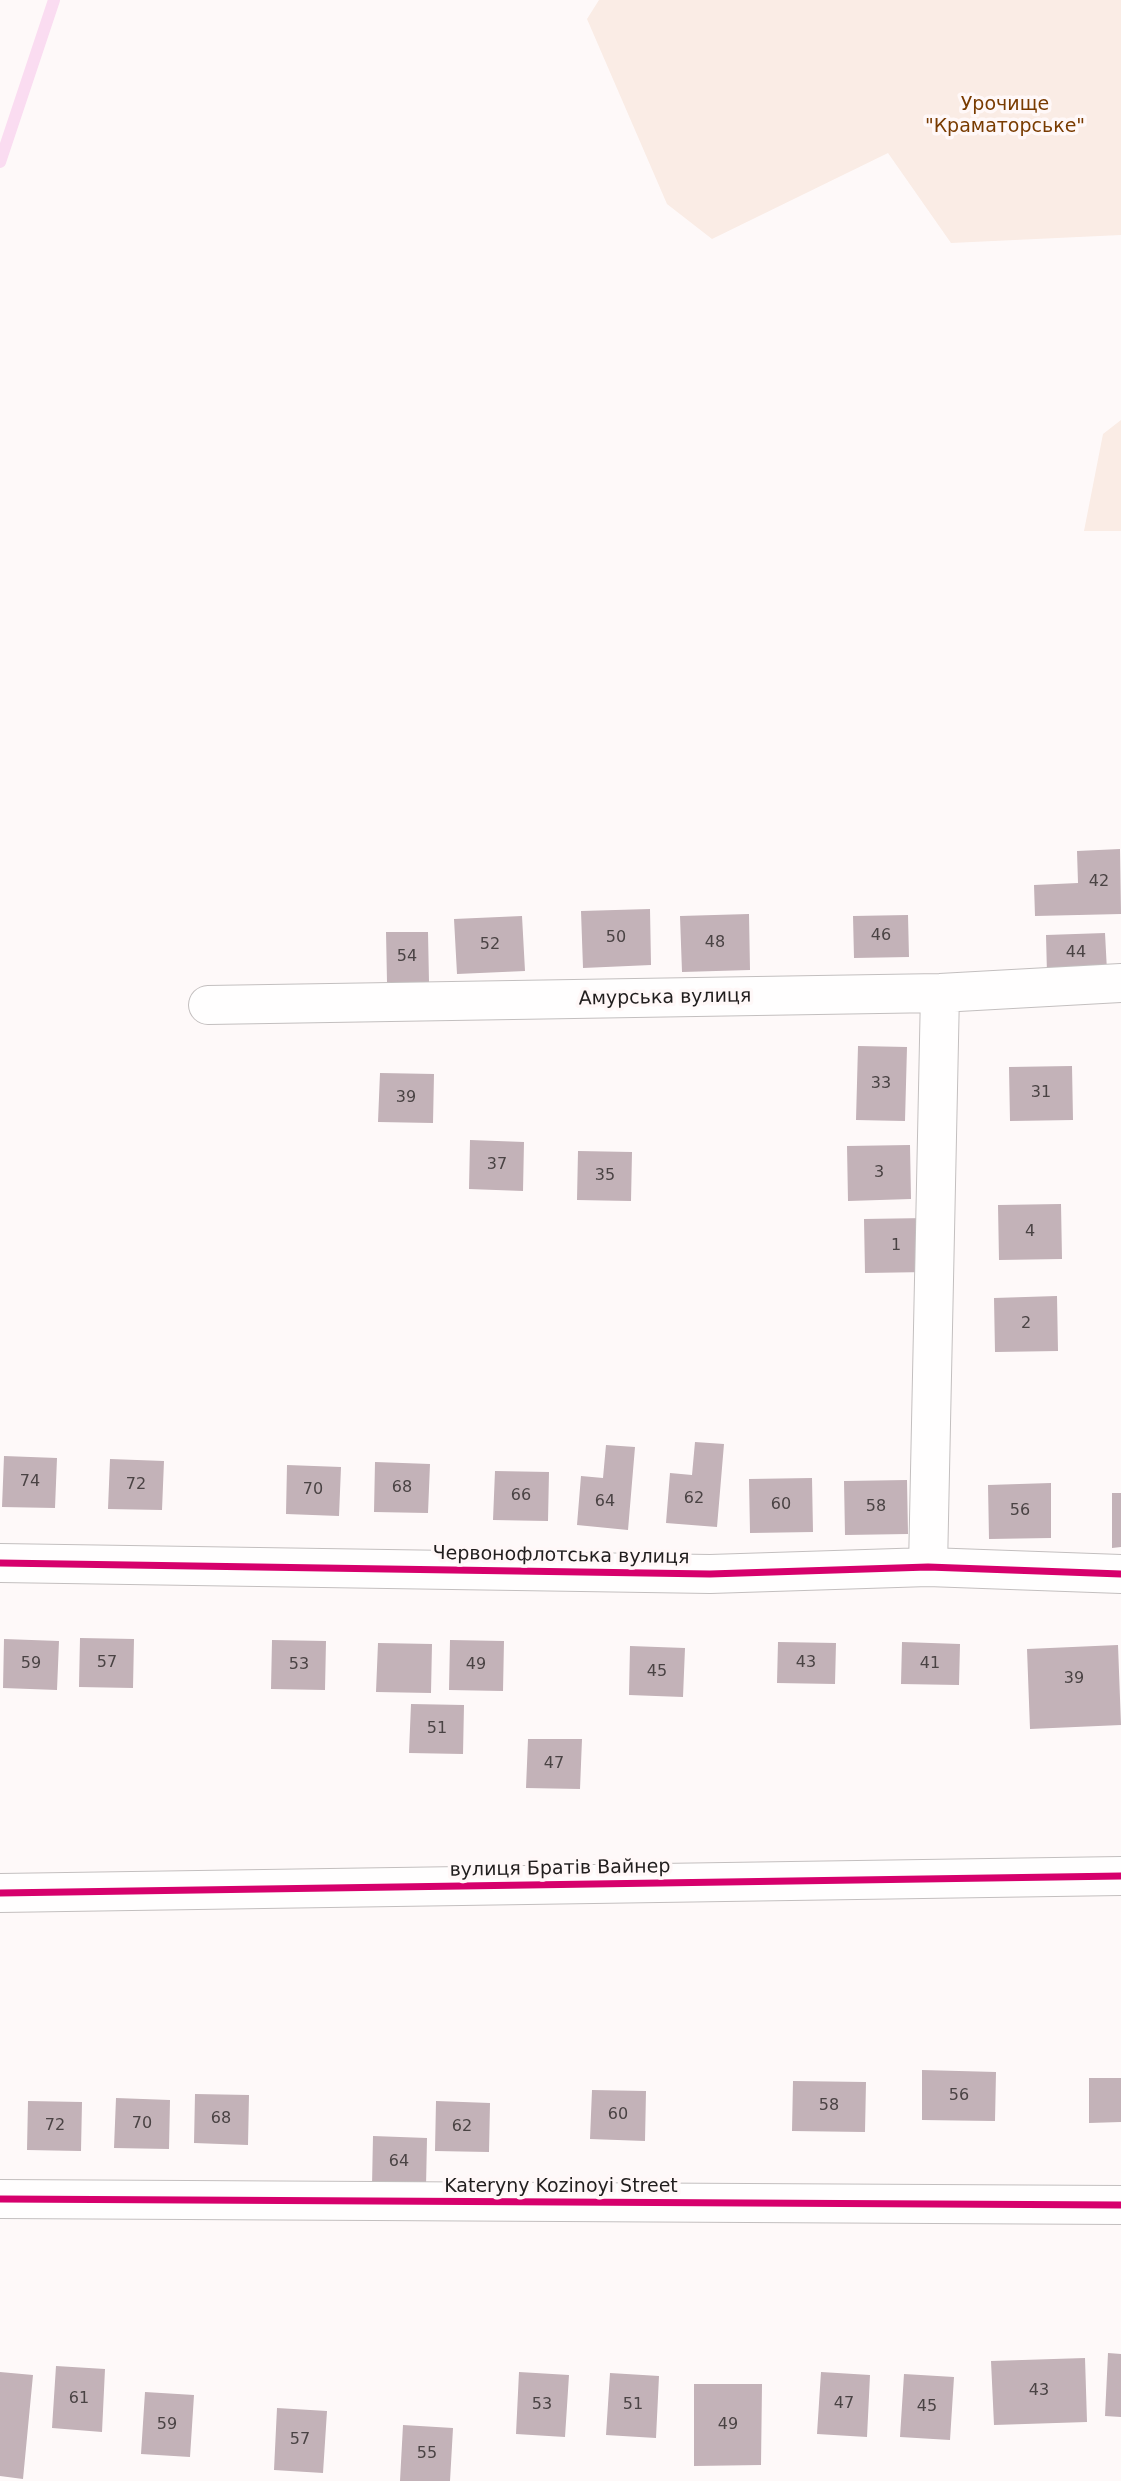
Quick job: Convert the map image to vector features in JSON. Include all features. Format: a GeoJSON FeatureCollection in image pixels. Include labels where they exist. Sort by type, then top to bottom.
{"type":"FeatureCollection","features":[{"type":"Feature","properties":{"kind":"street","name":"Амурська вулиця"},"geometry":{"type":"LineString","coordinates":[[208,1005],[940,993],[1121,983]]}},
{"type":"Feature","properties":{"kind":"street"},"geometry":{"type":"LineString","coordinates":[[928,1567],[940,993]]}},
{"type":"Feature","properties":{"kind":"street","name":"Червонофлотська вулиця"},"geometry":{"type":"LineString","coordinates":[[0,1563],[710,1574],[928,1567],[1121,1574]]}},
{"type":"Feature","properties":{"kind":"street","name":"вулиця Братів Вайнер"},"geometry":{"type":"LineString","coordinates":[[0,1893],[1121,1876]]}},
{"type":"Feature","properties":{"kind":"street","name":"Kateryny Kozinoyi Street"},"geometry":{"type":"LineString","coordinates":[[0,2199],[1121,2205]]}},
{"type":"Feature","properties":{"kind":"green space","name":"Урочище \"Краматорське\""},"geometry":{"type":"Polygon","coordinates":[[[599,0],[1121,0],[1121,235],[951,243],[888,153],[712,239],[667,204],[587,19],[599,0]]]}},
{"type":"Feature","properties":{"kind":"green space"},"geometry":{"type":"Polygon","coordinates":[[[1121,420],[1121,531],[1084,531],[1103,434],[1121,420]]]}},
{"type":"Feature","properties":{"kind":"building"},"geometry":{"type":"Polygon","coordinates":[[[1120,849],[1121,914],[1035,916],[1034,885],[1078,883],[1077,851],[1120,849]]]}},
{"type":"Feature","properties":{"kind":"building"},"geometry":{"type":"Polygon","coordinates":[[[650,909],[651,965],[583,968],[581,911],[650,909]]]}},
{"type":"Feature","properties":{"kind":"building"},"geometry":{"type":"Polygon","coordinates":[[[749,914],[750,970],[682,972],[680,916],[749,914]]]}},
{"type":"Feature","properties":{"kind":"building"},"geometry":{"type":"Polygon","coordinates":[[[908,915],[909,957],[854,958],[853,916],[908,915]]]}},
{"type":"Feature","properties":{"kind":"building"},"geometry":{"type":"Polygon","coordinates":[[[522,916],[525,971],[457,974],[454,919],[522,916]]]}},
{"type":"Feature","properties":{"kind":"building"},"geometry":{"type":"Polygon","coordinates":[[[386,932],[428,932],[429,982],[387,982],[386,932]]]}},
{"type":"Feature","properties":{"kind":"building"},"geometry":{"type":"Polygon","coordinates":[[[1105,933],[1107,971],[1047,974],[1046,935],[1105,933]]]}},
{"type":"Feature","properties":{"kind":"building"},"geometry":{"type":"Polygon","coordinates":[[[858,1046],[907,1047],[905,1121],[856,1120],[858,1046]]]}},
{"type":"Feature","properties":{"kind":"building"},"geometry":{"type":"Polygon","coordinates":[[[1072,1066],[1073,1120],[1010,1121],[1009,1067],[1072,1066]]]}},
{"type":"Feature","properties":{"kind":"building"},"geometry":{"type":"Polygon","coordinates":[[[380,1073],[434,1074],[433,1123],[378,1122],[380,1073]]]}},
{"type":"Feature","properties":{"kind":"building"},"geometry":{"type":"Polygon","coordinates":[[[470,1140],[524,1142],[523,1191],[469,1189],[470,1140]]]}},
{"type":"Feature","properties":{"kind":"building"},"geometry":{"type":"Polygon","coordinates":[[[910,1145],[911,1199],[848,1201],[847,1146],[910,1145]]]}},
{"type":"Feature","properties":{"kind":"building"},"geometry":{"type":"Polygon","coordinates":[[[578,1151],[632,1152],[631,1201],[577,1200],[578,1151]]]}},
{"type":"Feature","properties":{"kind":"building"},"geometry":{"type":"Polygon","coordinates":[[[1061,1204],[1062,1259],[999,1260],[998,1205],[1061,1204]]]}},
{"type":"Feature","properties":{"kind":"building"},"geometry":{"type":"Polygon","coordinates":[[[927,1218],[928,1272],[865,1273],[864,1219],[927,1218]]]}},
{"type":"Feature","properties":{"kind":"building"},"geometry":{"type":"Polygon","coordinates":[[[1057,1296],[1058,1351],[995,1352],[994,1298],[1057,1296]]]}},
{"type":"Feature","properties":{"kind":"building"},"geometry":{"type":"Polygon","coordinates":[[[695,1442],[724,1444],[717,1527],[666,1523],[670,1473],[692,1475],[695,1442]]]}},
{"type":"Feature","properties":{"kind":"building"},"geometry":{"type":"Polygon","coordinates":[[[606,1445],[635,1447],[628,1530],[577,1525],[581,1476],[603,1478],[606,1445]]]}},
{"type":"Feature","properties":{"kind":"building"},"geometry":{"type":"Polygon","coordinates":[[[4,1456],[57,1458],[55,1508],[2,1507],[4,1456]]]}},
{"type":"Feature","properties":{"kind":"building"},"geometry":{"type":"Polygon","coordinates":[[[110,1459],[164,1461],[162,1510],[108,1509],[110,1459]]]}},
{"type":"Feature","properties":{"kind":"building"},"geometry":{"type":"Polygon","coordinates":[[[375,1462],[430,1464],[428,1513],[374,1512],[375,1462]]]}},
{"type":"Feature","properties":{"kind":"building"},"geometry":{"type":"Polygon","coordinates":[[[287,1465],[341,1467],[339,1516],[286,1514],[287,1465]]]}},
{"type":"Feature","properties":{"kind":"building"},"geometry":{"type":"Polygon","coordinates":[[[495,1471],[549,1472],[548,1521],[493,1520],[495,1471]]]}},
{"type":"Feature","properties":{"kind":"building"},"geometry":{"type":"Polygon","coordinates":[[[812,1478],[813,1532],[750,1533],[749,1479],[812,1478]]]}},
{"type":"Feature","properties":{"kind":"building"},"geometry":{"type":"Polygon","coordinates":[[[907,1480],[908,1534],[845,1535],[844,1481],[907,1480]]]}},
{"type":"Feature","properties":{"kind":"building"},"geometry":{"type":"Polygon","coordinates":[[[1051,1483],[1051,1538],[989,1539],[988,1485],[1051,1483]]]}},
{"type":"Feature","properties":{"kind":"building"},"geometry":{"type":"Polygon","coordinates":[[[1112,1493],[1121,1493],[1121,1547],[1112,1548],[1112,1493]]]}},
{"type":"Feature","properties":{"kind":"building"},"geometry":{"type":"Polygon","coordinates":[[[80,1638],[134,1639],[133,1688],[79,1687],[80,1638]]]}},
{"type":"Feature","properties":{"kind":"building"},"geometry":{"type":"Polygon","coordinates":[[[4,1639],[59,1641],[57,1690],[3,1688],[4,1639]]]}},
{"type":"Feature","properties":{"kind":"building"},"geometry":{"type":"Polygon","coordinates":[[[272,1640],[326,1641],[325,1690],[271,1689],[272,1640]]]}},
{"type":"Feature","properties":{"kind":"building"},"geometry":{"type":"Polygon","coordinates":[[[450,1640],[504,1641],[503,1691],[449,1690],[450,1640]]]}},
{"type":"Feature","properties":{"kind":"building"},"geometry":{"type":"Polygon","coordinates":[[[778,1642],[836,1643],[835,1684],[777,1683],[778,1642]]]}},
{"type":"Feature","properties":{"kind":"building"},"geometry":{"type":"Polygon","coordinates":[[[902,1642],[960,1644],[959,1685],[901,1684],[902,1642]]]}},
{"type":"Feature","properties":{"kind":"building"},"geometry":{"type":"Polygon","coordinates":[[[378,1643],[432,1644],[431,1693],[376,1692],[378,1643]]]}},
{"type":"Feature","properties":{"kind":"building"},"geometry":{"type":"Polygon","coordinates":[[[1118,1645],[1121,1725],[1030,1729],[1027,1649],[1118,1645]]]}},
{"type":"Feature","properties":{"kind":"building"},"geometry":{"type":"Polygon","coordinates":[[[630,1646],[685,1648],[683,1697],[629,1695],[630,1646]]]}},
{"type":"Feature","properties":{"kind":"building"},"geometry":{"type":"Polygon","coordinates":[[[411,1704],[464,1705],[463,1754],[409,1753],[411,1704]]]}},
{"type":"Feature","properties":{"kind":"building"},"geometry":{"type":"Polygon","coordinates":[[[528,1739],[582,1739],[580,1789],[526,1788],[528,1739]]]}},
{"type":"Feature","properties":{"kind":"building"},"geometry":{"type":"Polygon","coordinates":[[[922,2070],[996,2072],[995,2121],[922,2120],[922,2070]]]}},
{"type":"Feature","properties":{"kind":"building"},"geometry":{"type":"Polygon","coordinates":[[[1089,2078],[1121,2078],[1121,2122],[1089,2123],[1089,2078]]]}},
{"type":"Feature","properties":{"kind":"building"},"geometry":{"type":"Polygon","coordinates":[[[793,2081],[866,2082],[865,2132],[792,2131],[793,2081]]]}},
{"type":"Feature","properties":{"kind":"building"},"geometry":{"type":"Polygon","coordinates":[[[592,2090],[646,2091],[645,2141],[590,2139],[592,2090]]]}},
{"type":"Feature","properties":{"kind":"building"},"geometry":{"type":"Polygon","coordinates":[[[195,2094],[249,2095],[248,2145],[194,2143],[195,2094]]]}},
{"type":"Feature","properties":{"kind":"building"},"geometry":{"type":"Polygon","coordinates":[[[116,2098],[170,2100],[169,2149],[114,2148],[116,2098]]]}},
{"type":"Feature","properties":{"kind":"building"},"geometry":{"type":"Polygon","coordinates":[[[28,2101],[82,2102],[81,2151],[27,2150],[28,2101]]]}},
{"type":"Feature","properties":{"kind":"building"},"geometry":{"type":"Polygon","coordinates":[[[436,2101],[490,2103],[489,2152],[435,2151],[436,2101]]]}},
{"type":"Feature","properties":{"kind":"building"},"geometry":{"type":"Polygon","coordinates":[[[373,2136],[427,2138],[426,2187],[372,2186],[373,2136]]]}},
{"type":"Feature","properties":{"kind":"building"},"geometry":{"type":"Polygon","coordinates":[[[1108,2353],[1121,2354],[1121,2417],[1105,2416],[1108,2353]]]}},
{"type":"Feature","properties":{"kind":"building"},"geometry":{"type":"Polygon","coordinates":[[[1085,2358],[1087,2422],[994,2425],[991,2361],[1085,2358]]]}},
{"type":"Feature","properties":{"kind":"building"},"geometry":{"type":"Polygon","coordinates":[[[56,2366],[105,2369],[102,2432],[52,2428],[56,2366]]]}},
{"type":"Feature","properties":{"kind":"building"},"geometry":{"type":"Polygon","coordinates":[[[0,2372],[33,2375],[23,2479],[0,2476],[0,2372]]]}},
{"type":"Feature","properties":{"kind":"building"},"geometry":{"type":"Polygon","coordinates":[[[519,2372],[569,2375],[565,2437],[516,2434],[519,2372]]]}},
{"type":"Feature","properties":{"kind":"building"},"geometry":{"type":"Polygon","coordinates":[[[821,2372],[870,2375],[867,2437],[817,2434],[821,2372]]]}},
{"type":"Feature","properties":{"kind":"building"},"geometry":{"type":"Polygon","coordinates":[[[610,2373],[659,2376],[656,2438],[606,2435],[610,2373]]]}},
{"type":"Feature","properties":{"kind":"building"},"geometry":{"type":"Polygon","coordinates":[[[904,2374],[954,2377],[950,2440],[900,2437],[904,2374]]]}},
{"type":"Feature","properties":{"kind":"building"},"geometry":{"type":"Polygon","coordinates":[[[694,2384],[762,2384],[761,2465],[694,2466],[694,2384]]]}},
{"type":"Feature","properties":{"kind":"building"},"geometry":{"type":"Polygon","coordinates":[[[145,2392],[194,2395],[190,2457],[141,2454],[145,2392]]]}},
{"type":"Feature","properties":{"kind":"building"},"geometry":{"type":"Polygon","coordinates":[[[277,2408],[327,2411],[323,2473],[274,2470],[277,2408]]]}},
{"type":"Feature","properties":{"kind":"building"},"geometry":{"type":"Polygon","coordinates":[[[403,2425],[453,2428],[450,2481],[400,2481],[403,2425]]]}},
{"type":"Feature","properties":{"kind":"waterway"},"geometry":{"type":"LineString","coordinates":[[0,162],[54,0]]}},
{"type":"Feature","properties":{"kind":"cycle path"},"geometry":{"type":"LineString","coordinates":[[0,1563],[710,1574],[928,1567],[1121,1574]]}},
{"type":"Feature","properties":{"kind":"cycle path"},"geometry":{"type":"LineString","coordinates":[[0,1893],[1121,1876]]}},
{"type":"Feature","properties":{"kind":"cycle path"},"geometry":{"type":"LineString","coordinates":[[0,2199],[1121,2205]]}}]}
